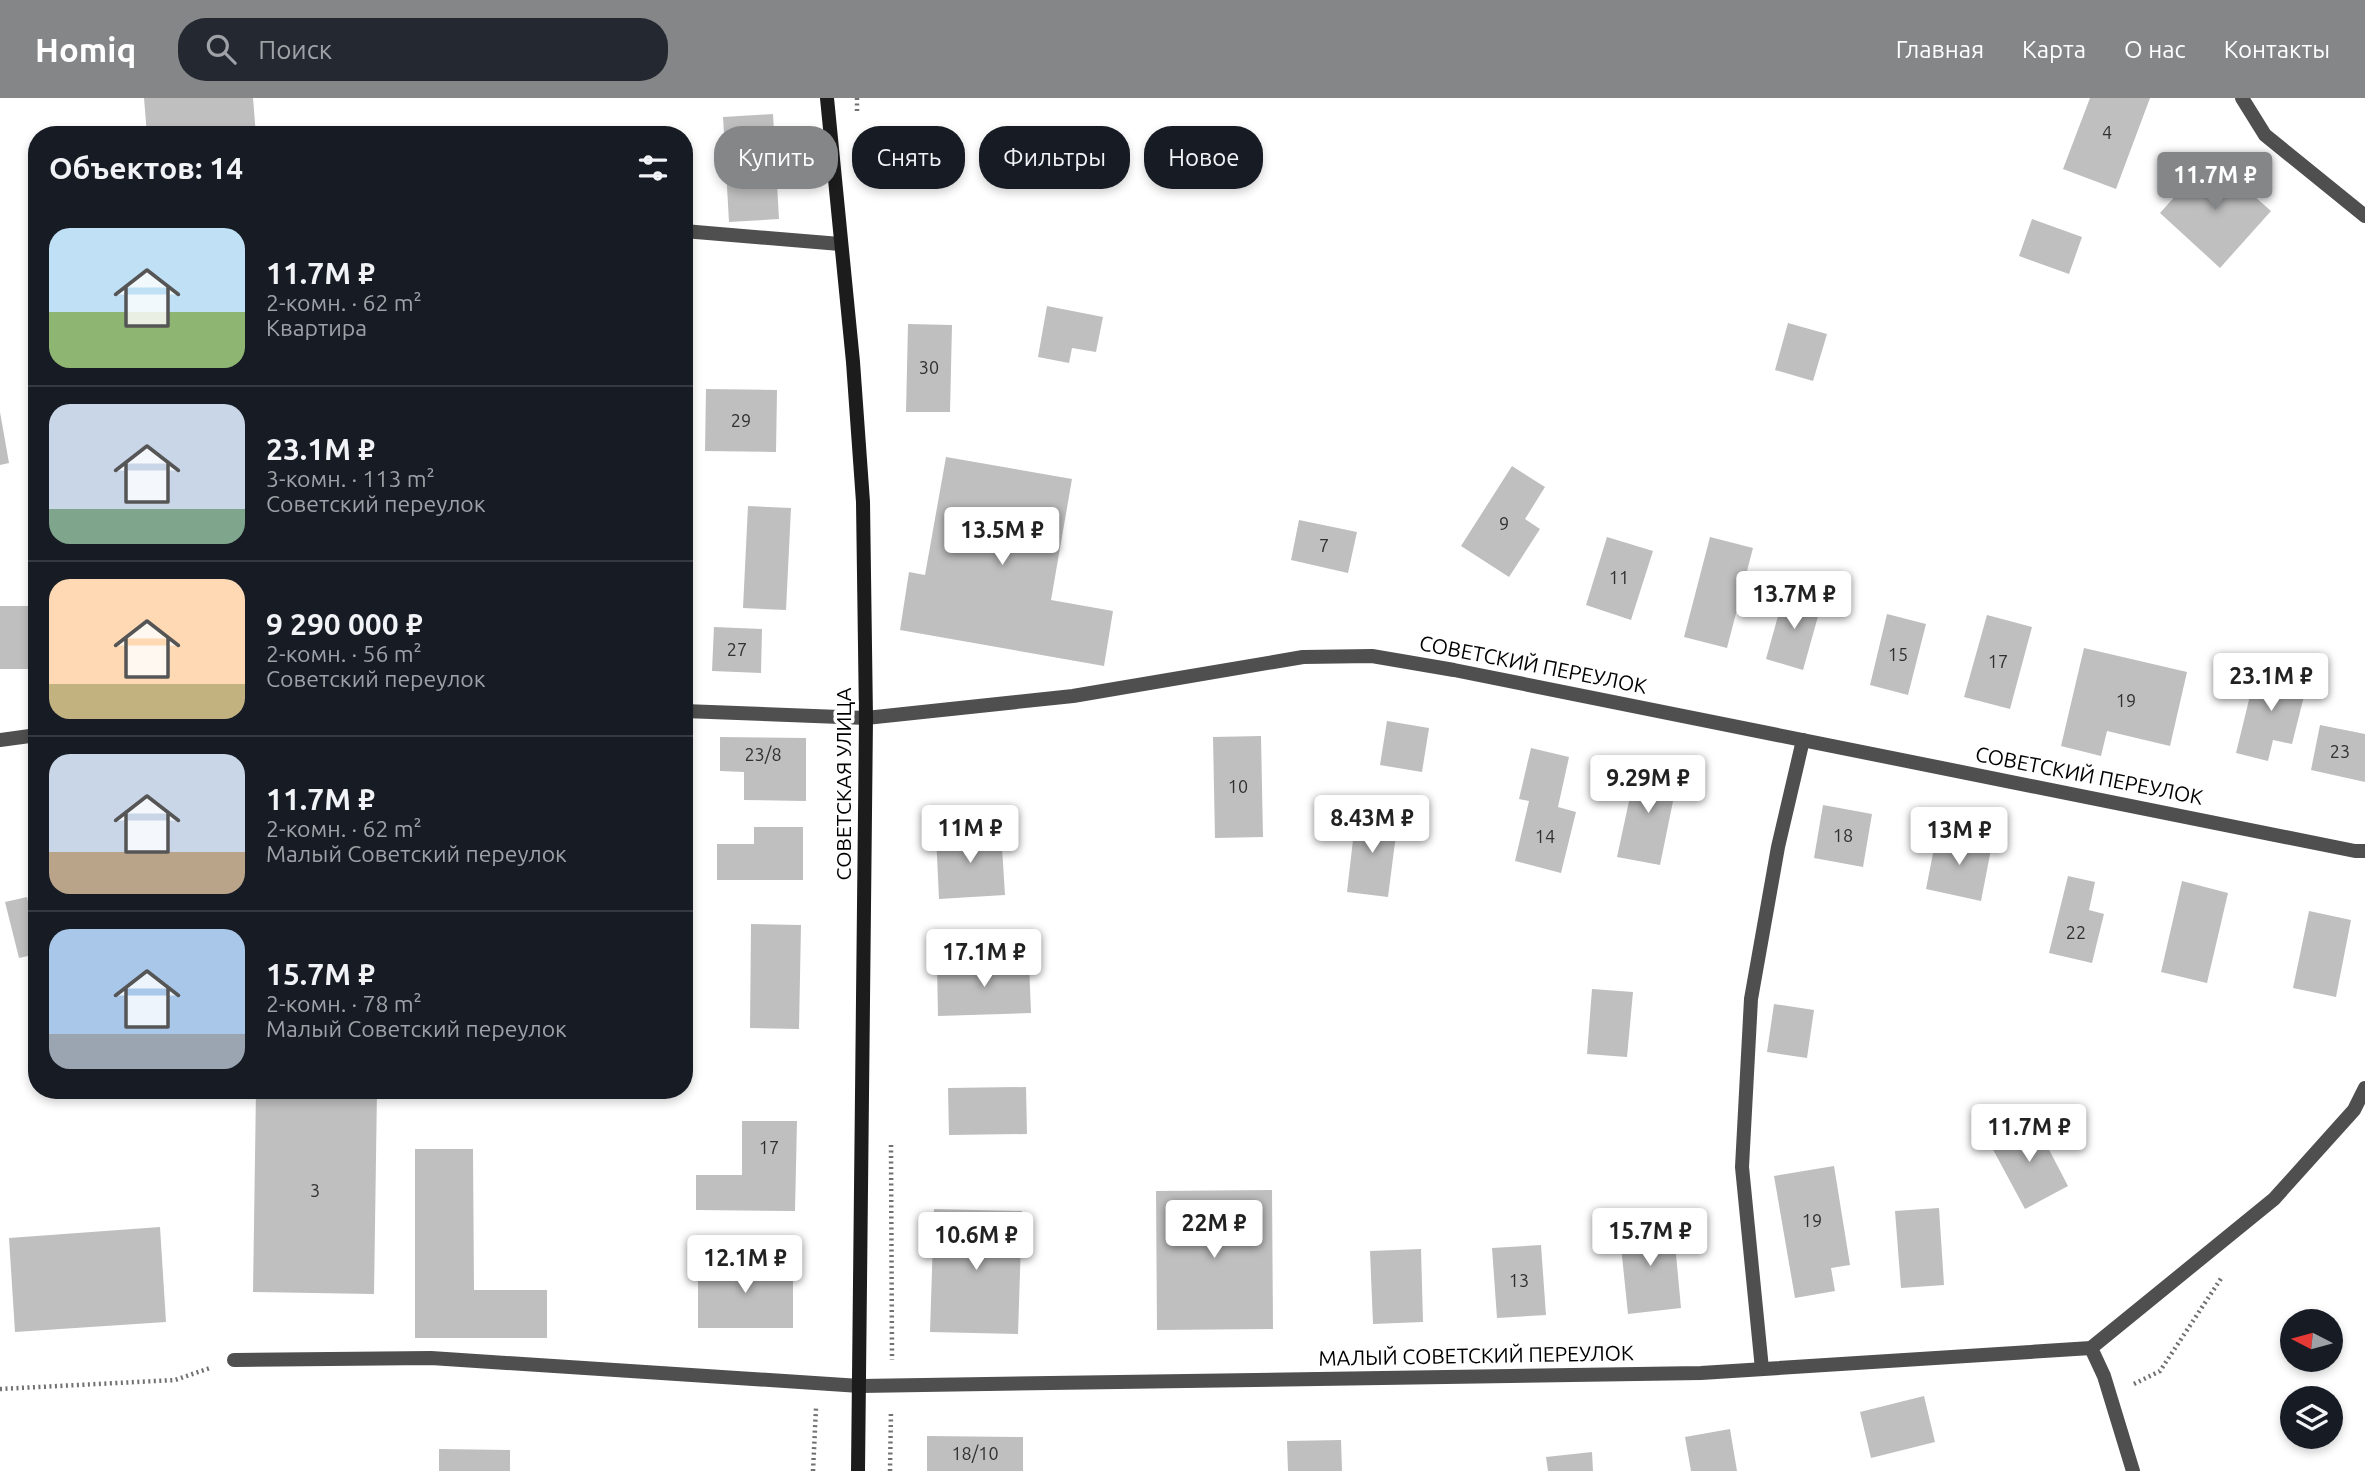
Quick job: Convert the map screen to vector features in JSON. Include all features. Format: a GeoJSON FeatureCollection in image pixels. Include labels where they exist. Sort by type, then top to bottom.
{"type":"FeatureCollection","features":[{"type":"Feature","properties":{"kind":"main road","name":"СОВЕТСКАЯ УЛИЦА"},"geometry":{"type":"LineString","coordinates":[[827,98],[853,362],[863,502],[866,718],[858,1471]]}},
{"type":"Feature","properties":{"kind":"street"},"geometry":{"type":"LineString","coordinates":[[2242,98],[2265,135],[2365,216]]}},
{"type":"Feature","properties":{"kind":"street"},"geometry":{"type":"LineString","coordinates":[[693,232],[840,244]]}},
{"type":"Feature","properties":{"kind":"street","name":"СОВЕТСКИЙ ПЕРЕУЛОК"},"geometry":{"type":"LineString","coordinates":[[693,711],[866,718],[1073,696],[1303,657],[1372,656],[1454,670],[2342,849],[2365,851]]}},
{"type":"Feature","properties":{"kind":"street"},"geometry":{"type":"LineString","coordinates":[[0,740],[28,736]]}},
{"type":"Feature","properties":{"kind":"street"},"geometry":{"type":"LineString","coordinates":[[1762,1369],[1742,1167],[1751,999],[1779,847],[1803,740]]}},
{"type":"Feature","properties":{"kind":"street"},"geometry":{"type":"LineString","coordinates":[[2133,1471],[2104,1376],[2091,1348],[2274,1199],[2354,1110],[2365,1088]]}},
{"type":"Feature","properties":{"kind":"street","name":"МАЛЫЙ СОВЕТСКИЙ ПЕРЕУЛОК"},"geometry":{"type":"LineString","coordinates":[[234,1360],[431,1358],[860,1386],[1687,1373],[2091,1348]]}},
{"type":"Feature","properties":{"kind":"path"},"geometry":{"type":"LineString","coordinates":[[2104,1376],[2132,1386],[2160,1371],[2228,1268]]}},
{"type":"Feature","properties":{"kind":"path"},"geometry":{"type":"LineString","coordinates":[[0,1389],[175,1380],[234,1360]]}},
{"type":"Feature","properties":{"kind":"path"},"geometry":{"type":"LineString","coordinates":[[813,1471],[817,1383]]}},
{"type":"Feature","properties":{"kind":"building"},"geometry":{"type":"Polygon","coordinates":[[[144,98],[253,98],[255,126],[146,126],[144,98]]]}},
{"type":"Feature","properties":{"kind":"building"},"geometry":{"type":"Polygon","coordinates":[[[2090,98],[2150,98],[2116,189],[2063,169],[2090,98]]]}},
{"type":"Feature","properties":{"kind":"building"},"geometry":{"type":"Polygon","coordinates":[[[773,114],[774,126],[724,126],[723,117],[773,114]]]}},
{"type":"Feature","properties":{"kind":"building"},"geometry":{"type":"Polygon","coordinates":[[[2210,157],[2271,211],[2220,268],[2160,213],[2210,157]]]}},
{"type":"Feature","properties":{"kind":"building"},"geometry":{"type":"Polygon","coordinates":[[[727,189],[777,189],[779,219],[729,222],[727,189]]]}},
{"type":"Feature","properties":{"kind":"building"},"geometry":{"type":"Polygon","coordinates":[[[2032,219],[2082,237],[2069,274],[2019,256],[2032,219]]]}},
{"type":"Feature","properties":{"kind":"building"},"geometry":{"type":"Polygon","coordinates":[[[1047,306],[1103,317],[1096,352],[1072,348],[1069,363],[1038,357],[1047,306]]]}},
{"type":"Feature","properties":{"kind":"building"},"geometry":{"type":"Polygon","coordinates":[[[1788,323],[1827,334],[1813,381],[1775,370],[1788,323]]]}},
{"type":"Feature","properties":{"kind":"building"},"geometry":{"type":"Polygon","coordinates":[[[908,324],[952,325],[950,412],[906,412],[908,324]]]}},
{"type":"Feature","properties":{"kind":"building"},"geometry":{"type":"Polygon","coordinates":[[[706,389],[777,390],[776,452],[705,451],[706,389]]]}},
{"type":"Feature","properties":{"kind":"building"},"geometry":{"type":"Polygon","coordinates":[[[0,412],[9,463],[0,465],[0,412]]]}},
{"type":"Feature","properties":{"kind":"building"},"geometry":{"type":"Polygon","coordinates":[[[946,457],[1072,479],[1051,600],[1113,611],[1104,666],[900,630],[909,572],[925,575],[946,457]]]}},
{"type":"Feature","properties":{"kind":"building"},"geometry":{"type":"Polygon","coordinates":[[[1512,466],[1545,487],[1525,519],[1540,529],[1509,577],[1461,546],[1512,466]]]}},
{"type":"Feature","properties":{"kind":"building"},"geometry":{"type":"Polygon","coordinates":[[[748,506],[791,508],[786,610],[743,608],[748,506]]]}},
{"type":"Feature","properties":{"kind":"building"},"geometry":{"type":"Polygon","coordinates":[[[1299,520],[1357,532],[1348,573],[1291,560],[1299,520]]]}},
{"type":"Feature","properties":{"kind":"building"},"geometry":{"type":"Polygon","coordinates":[[[1607,537],[1653,551],[1631,620],[1586,605],[1607,537]]]}},
{"type":"Feature","properties":{"kind":"building"},"geometry":{"type":"Polygon","coordinates":[[[1710,537],[1753,548],[1727,648],[1684,637],[1710,537]]]}},
{"type":"Feature","properties":{"kind":"building"},"geometry":{"type":"Polygon","coordinates":[[[1785,591],[1822,602],[1803,670],[1766,659],[1785,591]]]}},
{"type":"Feature","properties":{"kind":"building"},"geometry":{"type":"Polygon","coordinates":[[[0,606],[28,606],[28,669],[0,669],[0,606]]]}},
{"type":"Feature","properties":{"kind":"building"},"geometry":{"type":"Polygon","coordinates":[[[1887,614],[1926,624],[1908,695],[1870,685],[1887,614]]]}},
{"type":"Feature","properties":{"kind":"building"},"geometry":{"type":"Polygon","coordinates":[[[1987,615],[2032,627],[2010,709],[1964,697],[1987,615]]]}},
{"type":"Feature","properties":{"kind":"building"},"geometry":{"type":"Polygon","coordinates":[[[714,627],[762,629],[761,673],[712,671],[714,627]]]}},
{"type":"Feature","properties":{"kind":"building"},"geometry":{"type":"Polygon","coordinates":[[[2084,648],[2187,672],[2170,746],[2107,731],[2101,756],[2061,746],[2084,648]]]}},
{"type":"Feature","properties":{"kind":"building"},"geometry":{"type":"Polygon","coordinates":[[[2257,667],[2308,680],[2292,744],[2273,740],[2268,761],[2236,753],[2257,667]]]}},
{"type":"Feature","properties":{"kind":"building"},"geometry":{"type":"Polygon","coordinates":[[[1387,721],[1429,728],[1422,772],[1380,765],[1387,721]]]}},
{"type":"Feature","properties":{"kind":"building"},"geometry":{"type":"Polygon","coordinates":[[[2320,725],[2365,734],[2365,782],[2311,770],[2320,725]]]}},
{"type":"Feature","properties":{"kind":"building"},"geometry":{"type":"Polygon","coordinates":[[[1261,736],[1263,837],[1215,838],[1213,737],[1261,736]]]}},
{"type":"Feature","properties":{"kind":"building"},"geometry":{"type":"Polygon","coordinates":[[[720,737],[806,738],[806,801],[744,800],[744,772],[720,771],[720,737]]]}},
{"type":"Feature","properties":{"kind":"building"},"geometry":{"type":"Polygon","coordinates":[[[1531,748],[1569,757],[1558,807],[1576,812],[1561,873],[1515,861],[1529,801],[1519,799],[1531,748]]]}},
{"type":"Feature","properties":{"kind":"building"},"geometry":{"type":"Polygon","coordinates":[[[1637,764],[1679,772],[1660,865],[1617,857],[1637,764]]]}},
{"type":"Feature","properties":{"kind":"building"},"geometry":{"type":"Polygon","coordinates":[[[1823,805],[1872,814],[1863,867],[1814,858],[1823,805]]]}},
{"type":"Feature","properties":{"kind":"building"},"geometry":{"type":"Polygon","coordinates":[[[1356,814],[1398,819],[1388,897],[1347,892],[1356,814]]]}},
{"type":"Feature","properties":{"kind":"building"},"geometry":{"type":"Polygon","coordinates":[[[754,827],[803,827],[803,880],[717,880],[717,844],[754,844],[754,827]]]}},
{"type":"Feature","properties":{"kind":"building"},"geometry":{"type":"Polygon","coordinates":[[[1001,831],[1005,895],[939,899],[936,835],[1001,831]]]}},
{"type":"Feature","properties":{"kind":"building"},"geometry":{"type":"Polygon","coordinates":[[[1937,833],[1992,844],[1981,901],[1926,889],[1937,833]]]}},
{"type":"Feature","properties":{"kind":"building"},"geometry":{"type":"Polygon","coordinates":[[[2068,876],[2095,882],[2089,910],[2104,914],[2092,963],[2049,953],[2068,876]]]}},
{"type":"Feature","properties":{"kind":"building"},"geometry":{"type":"Polygon","coordinates":[[[2182,881],[2228,893],[2207,983],[2161,972],[2182,881]]]}},
{"type":"Feature","properties":{"kind":"building"},"geometry":{"type":"Polygon","coordinates":[[[27,897],[28,956],[19,958],[5,902],[27,897]]]}},
{"type":"Feature","properties":{"kind":"building"},"geometry":{"type":"Polygon","coordinates":[[[2309,911],[2351,920],[2336,997],[2293,988],[2309,911]]]}},
{"type":"Feature","properties":{"kind":"building"},"geometry":{"type":"Polygon","coordinates":[[[751,924],[801,925],[799,1029],[750,1028],[751,924]]]}},
{"type":"Feature","properties":{"kind":"building"},"geometry":{"type":"Polygon","coordinates":[[[1029,962],[1031,1013],[938,1016],[937,965],[1029,962]]]}},
{"type":"Feature","properties":{"kind":"building"},"geometry":{"type":"Polygon","coordinates":[[[1592,989],[1633,992],[1627,1057],[1587,1054],[1592,989]]]}},
{"type":"Feature","properties":{"kind":"building"},"geometry":{"type":"Polygon","coordinates":[[[1774,1004],[1814,1010],[1807,1058],[1767,1052],[1774,1004]]]}},
{"type":"Feature","properties":{"kind":"building"},"geometry":{"type":"Polygon","coordinates":[[[1026,1087],[1027,1134],[949,1135],[948,1088],[1026,1087]]]}},
{"type":"Feature","properties":{"kind":"building"},"geometry":{"type":"Polygon","coordinates":[[[256,1099],[377,1099],[374,1294],[253,1292],[256,1099]]]}},
{"type":"Feature","properties":{"kind":"building"},"geometry":{"type":"Polygon","coordinates":[[[2033,1119],[2068,1186],[2025,1209],[1989,1142],[2033,1119]]]}},
{"type":"Feature","properties":{"kind":"building"},"geometry":{"type":"Polygon","coordinates":[[[742,1121],[797,1121],[795,1211],[696,1210],[696,1175],[742,1175],[742,1121]]]}},
{"type":"Feature","properties":{"kind":"building"},"geometry":{"type":"Polygon","coordinates":[[[415,1149],[473,1149],[474,1290],[547,1290],[547,1338],[415,1338],[415,1149]]]}},
{"type":"Feature","properties":{"kind":"building"},"geometry":{"type":"Polygon","coordinates":[[[1834,1166],[1850,1265],[1831,1268],[1835,1291],[1795,1298],[1774,1176],[1834,1166]]]}},
{"type":"Feature","properties":{"kind":"building"},"geometry":{"type":"Polygon","coordinates":[[[1272,1190],[1273,1329],[1157,1330],[1156,1191],[1272,1190]]]}},
{"type":"Feature","properties":{"kind":"building"},"geometry":{"type":"Polygon","coordinates":[[[1939,1208],[1944,1285],[1901,1288],[1895,1211],[1939,1208]]]}},
{"type":"Feature","properties":{"kind":"building"},"geometry":{"type":"Polygon","coordinates":[[[934,1209],[1022,1211],[1018,1334],[930,1332],[934,1209]]]}},
{"type":"Feature","properties":{"kind":"building"},"geometry":{"type":"Polygon","coordinates":[[[1673,1222],[1681,1308],[1628,1314],[1619,1227],[1673,1222]]]}},
{"type":"Feature","properties":{"kind":"building"},"geometry":{"type":"Polygon","coordinates":[[[160,1227],[166,1322],[15,1332],[9,1238],[160,1227]]]}},
{"type":"Feature","properties":{"kind":"building"},"geometry":{"type":"Polygon","coordinates":[[[1541,1245],[1546,1315],[1497,1318],[1492,1248],[1541,1245]]]}},
{"type":"Feature","properties":{"kind":"building"},"geometry":{"type":"Polygon","coordinates":[[[1421,1249],[1423,1322],[1373,1324],[1370,1251],[1421,1249]]]}},
{"type":"Feature","properties":{"kind":"building"},"geometry":{"type":"Polygon","coordinates":[[[698,1261],[793,1262],[793,1328],[698,1328],[698,1261]]]}},
{"type":"Feature","properties":{"kind":"building"},"geometry":{"type":"Polygon","coordinates":[[[1924,1396],[1935,1442],[1871,1458],[1860,1412],[1924,1396]]]}},
{"type":"Feature","properties":{"kind":"building"},"geometry":{"type":"Polygon","coordinates":[[[1730,1429],[1737,1471],[1691,1471],[1685,1437],[1730,1429]]]}},
{"type":"Feature","properties":{"kind":"building"},"geometry":{"type":"Polygon","coordinates":[[[927,1436],[1023,1437],[1023,1471],[927,1471],[927,1436]]]}},
{"type":"Feature","properties":{"kind":"building"},"geometry":{"type":"Polygon","coordinates":[[[1341,1440],[1342,1471],[1288,1471],[1287,1441],[1341,1440]]]}},
{"type":"Feature","properties":{"kind":"building"},"geometry":{"type":"Polygon","coordinates":[[[439,1449],[510,1450],[510,1471],[439,1471],[439,1449]]]}},
{"type":"Feature","properties":{"kind":"building"},"geometry":{"type":"Polygon","coordinates":[[[1592,1452],[1593,1471],[1548,1471],[1546,1457],[1592,1452]]]}}]}
